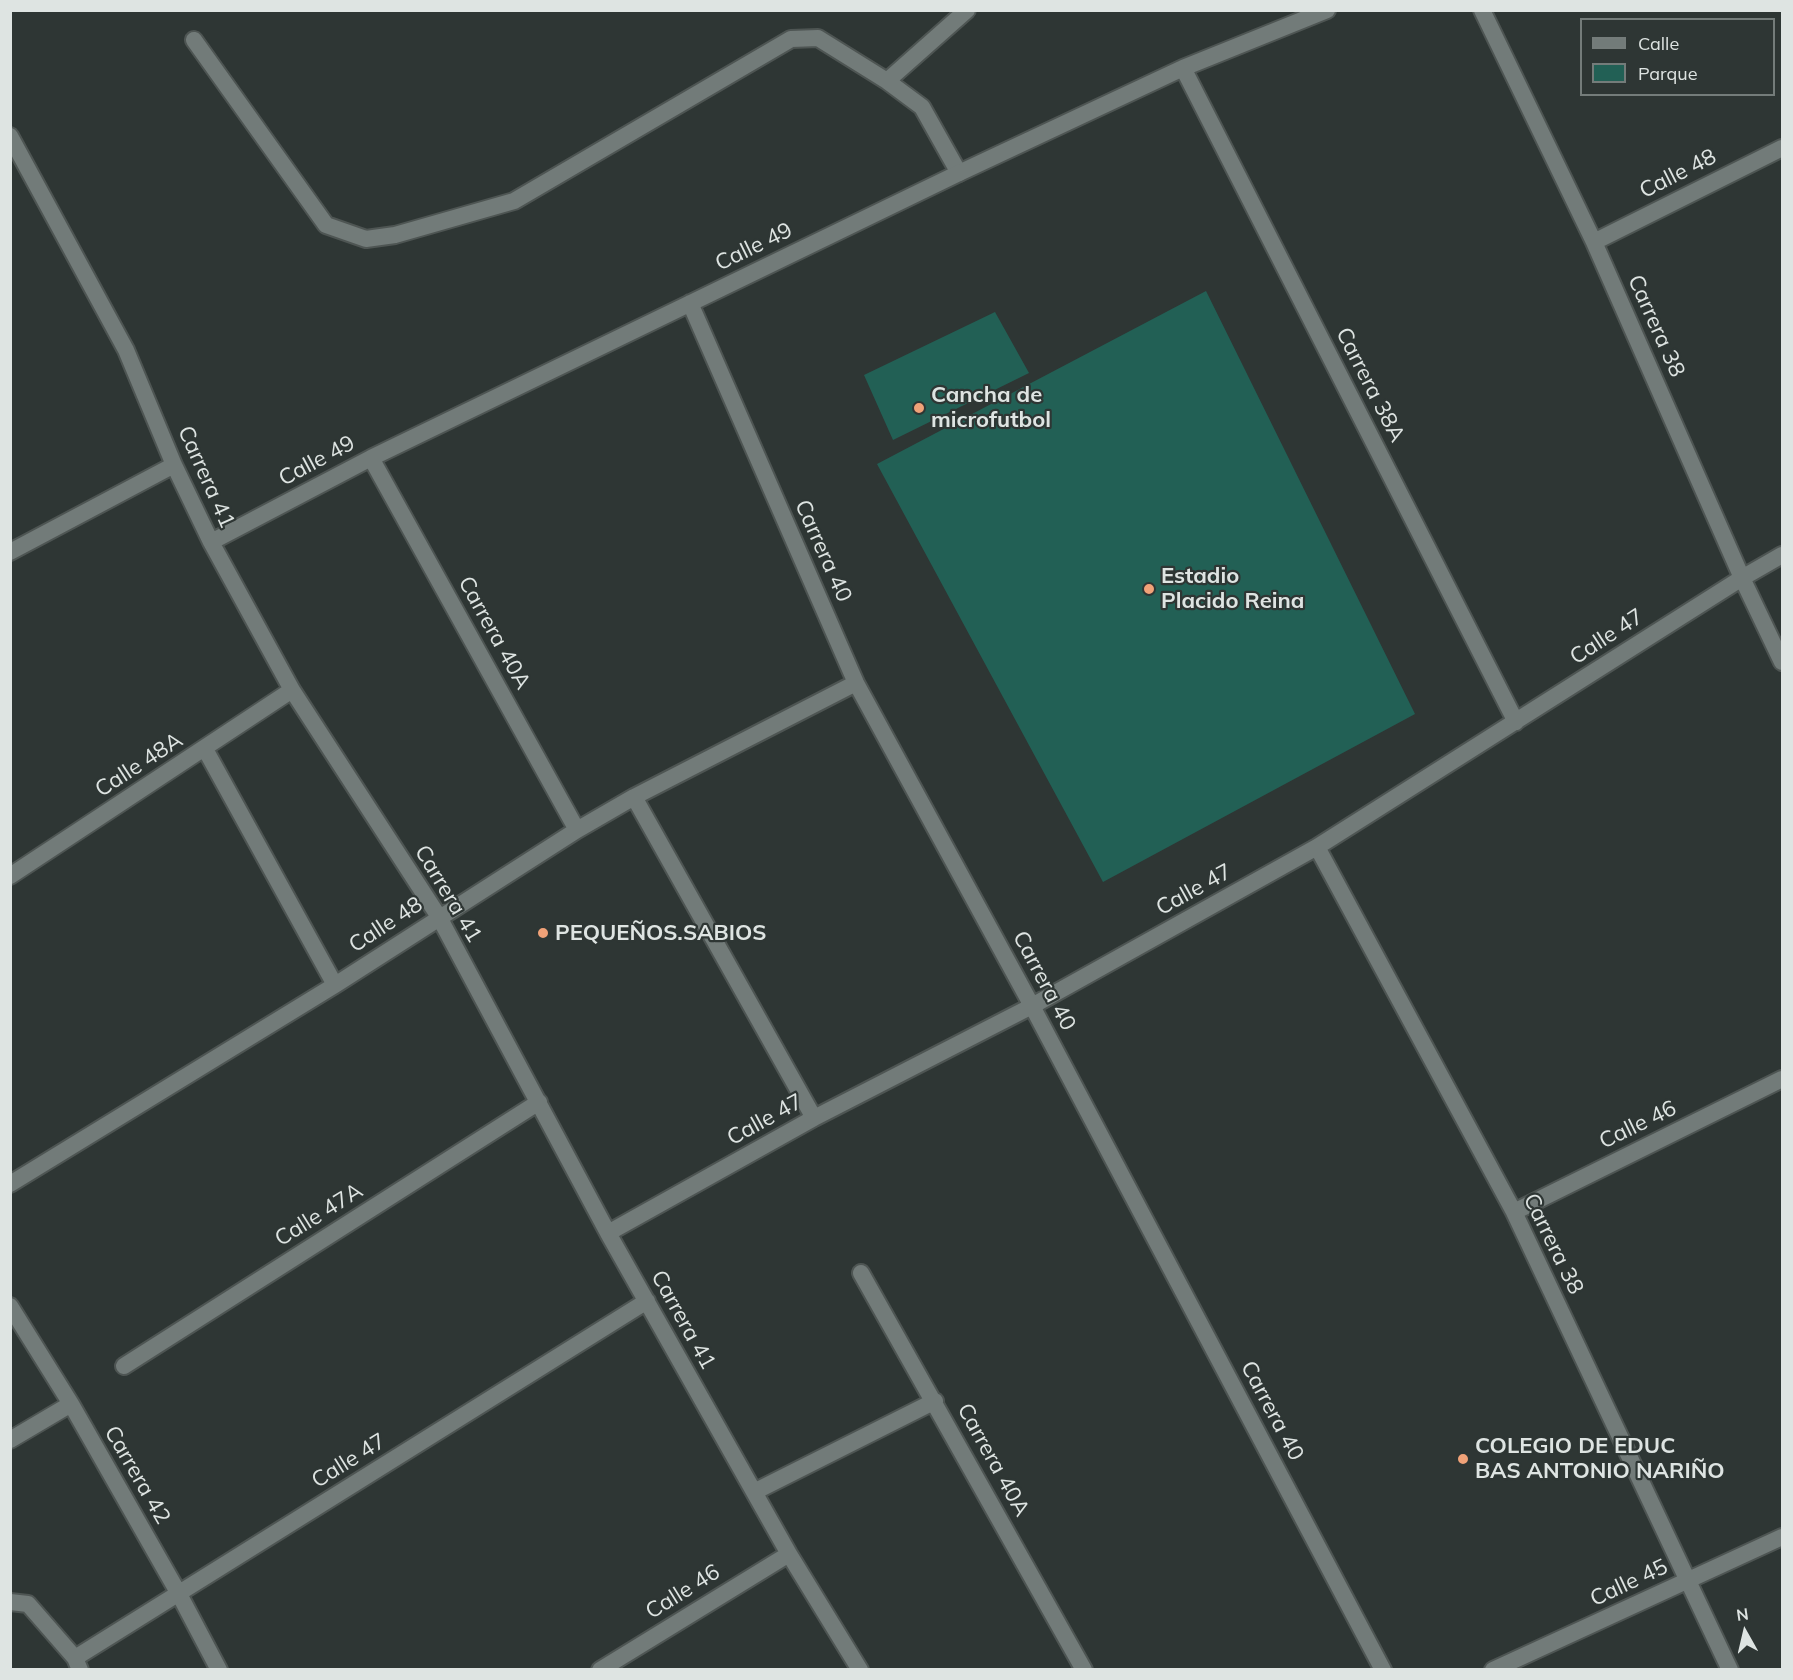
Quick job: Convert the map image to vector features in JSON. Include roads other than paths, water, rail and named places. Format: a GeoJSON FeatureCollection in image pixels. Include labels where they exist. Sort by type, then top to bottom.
{"type":"FeatureCollection","features":[{"type":"Feature","properties":{"kind":"street"},"geometry":{"type":"LineString","coordinates":[[887,81],[967,10]]}},
{"type":"Feature","properties":{"kind":"street","name":"Calle 49"},"geometry":{"type":"LineString","coordinates":[[210,542],[371,458],[959,173],[1183,68],[1327,10]]}},
{"type":"Feature","properties":{"kind":"street","name":"Carrera 38"},"geometry":{"type":"LineString","coordinates":[[1482,10],[1594,242],[1742,578],[1782,662]]}},
{"type":"Feature","properties":{"kind":"street"},"geometry":{"type":"LineString","coordinates":[[194,40],[326,225],[366,239],[395,235],[514,201],[791,39],[818,38],[887,81],[922,107],[959,173]]}},
{"type":"Feature","properties":{"kind":"street","name":"Carrera 38A"},"geometry":{"type":"LineString","coordinates":[[1183,68],[1516,722]]}},
{"type":"Feature","properties":{"kind":"street","name":"Carrera 41"},"geometry":{"type":"LineString","coordinates":[[10,136],[126,350],[174,465],[210,542],[292,690],[439,917],[608,1233],[789,1554],[860,1670]]}},
{"type":"Feature","properties":{"kind":"street","name":"Calle 48"},"geometry":{"type":"LineString","coordinates":[[1594,242],[1782,148]]}},
{"type":"Feature","properties":{"kind":"street","name":"Carrera 40"},"geometry":{"type":"LineString","coordinates":[[690,303],[856,683],[1032,1006],[1383,1670]]}},
{"type":"Feature","properties":{"kind":"street","name":"Carrera 40A"},"geometry":{"type":"LineString","coordinates":[[371,458],[577,830]]}},
{"type":"Feature","properties":{"kind":"street"},"geometry":{"type":"LineString","coordinates":[[10,552],[174,465]]}},
{"type":"Feature","properties":{"kind":"street","name":"Calle 47"},"geometry":{"type":"LineString","coordinates":[[608,1233],[814,1118],[1032,1006],[1317,847],[1782,555]]}},
{"type":"Feature","properties":{"kind":"street","name":"Calle 48"},"geometry":{"type":"LineString","coordinates":[[10,1184],[335,985],[577,830],[634,797],[856,683]]}},
{"type":"Feature","properties":{"kind":"street","name":"Calle 48A"},"geometry":{"type":"LineString","coordinates":[[10,876],[292,690]]}},
{"type":"Feature","properties":{"kind":"street"},"geometry":{"type":"LineString","coordinates":[[205,749],[335,985]]}},
{"type":"Feature","properties":{"kind":"street"},"geometry":{"type":"LineString","coordinates":[[634,797],[814,1118]]}},
{"type":"Feature","properties":{"kind":"street","name":"Carrera 38"},"geometry":{"type":"LineString","coordinates":[[1317,847],[1514,1212],[1730,1670]]}},
{"type":"Feature","properties":{"kind":"street","name":"Calle 46"},"geometry":{"type":"LineString","coordinates":[[1514,1212],[1782,1079]]}},
{"type":"Feature","properties":{"kind":"street","name":"Calle 47A"},"geometry":{"type":"LineString","coordinates":[[124,1366],[539,1102]]}},
{"type":"Feature","properties":{"kind":"street","name":"Carrera 40A"},"geometry":{"type":"LineString","coordinates":[[861,1273],[1084,1670]]}},
{"type":"Feature","properties":{"kind":"street","name":"Calle 47"},"geometry":{"type":"LineString","coordinates":[[78,1664],[153,1608],[179,1594],[647,1301]]}},
{"type":"Feature","properties":{"kind":"street","name":"Carrera 42"},"geometry":{"type":"LineString","coordinates":[[10,1306],[71,1404],[179,1594],[219,1670]]}},
{"type":"Feature","properties":{"kind":"street"},"geometry":{"type":"LineString","coordinates":[[754,1492],[934,1401]]}},
{"type":"Feature","properties":{"kind":"street"},"geometry":{"type":"LineString","coordinates":[[10,1440],[71,1404]]}},
{"type":"Feature","properties":{"kind":"street","name":"Calle 45"},"geometry":{"type":"LineString","coordinates":[[1493,1670],[1782,1537]]}},
{"type":"Feature","properties":{"kind":"street","name":"Calle 46"},"geometry":{"type":"LineString","coordinates":[[600,1670],[789,1554]]}},
{"type":"Feature","properties":{"kind":"street"},"geometry":{"type":"LineString","coordinates":[[10,1602],[28,1604],[78,1664]]}},
{"type":"Feature","properties":{"kind":"place","name":"Cancha de microfutbol"},"geometry":{"type":"Point","coordinates":[919,408]}},
{"type":"Feature","properties":{"kind":"place","name":"Estadio Placido Reina"},"geometry":{"type":"Point","coordinates":[1149,589]}},
{"type":"Feature","properties":{"kind":"place","name":"PEQUEÑOS.SABIOS"},"geometry":{"type":"Point","coordinates":[543,933]}},
{"type":"Feature","properties":{"kind":"place","name":"COLEGIO DE EDUC BAS ANTONIO NARIÑO"},"geometry":{"type":"Point","coordinates":[1463,1459]}}]}
